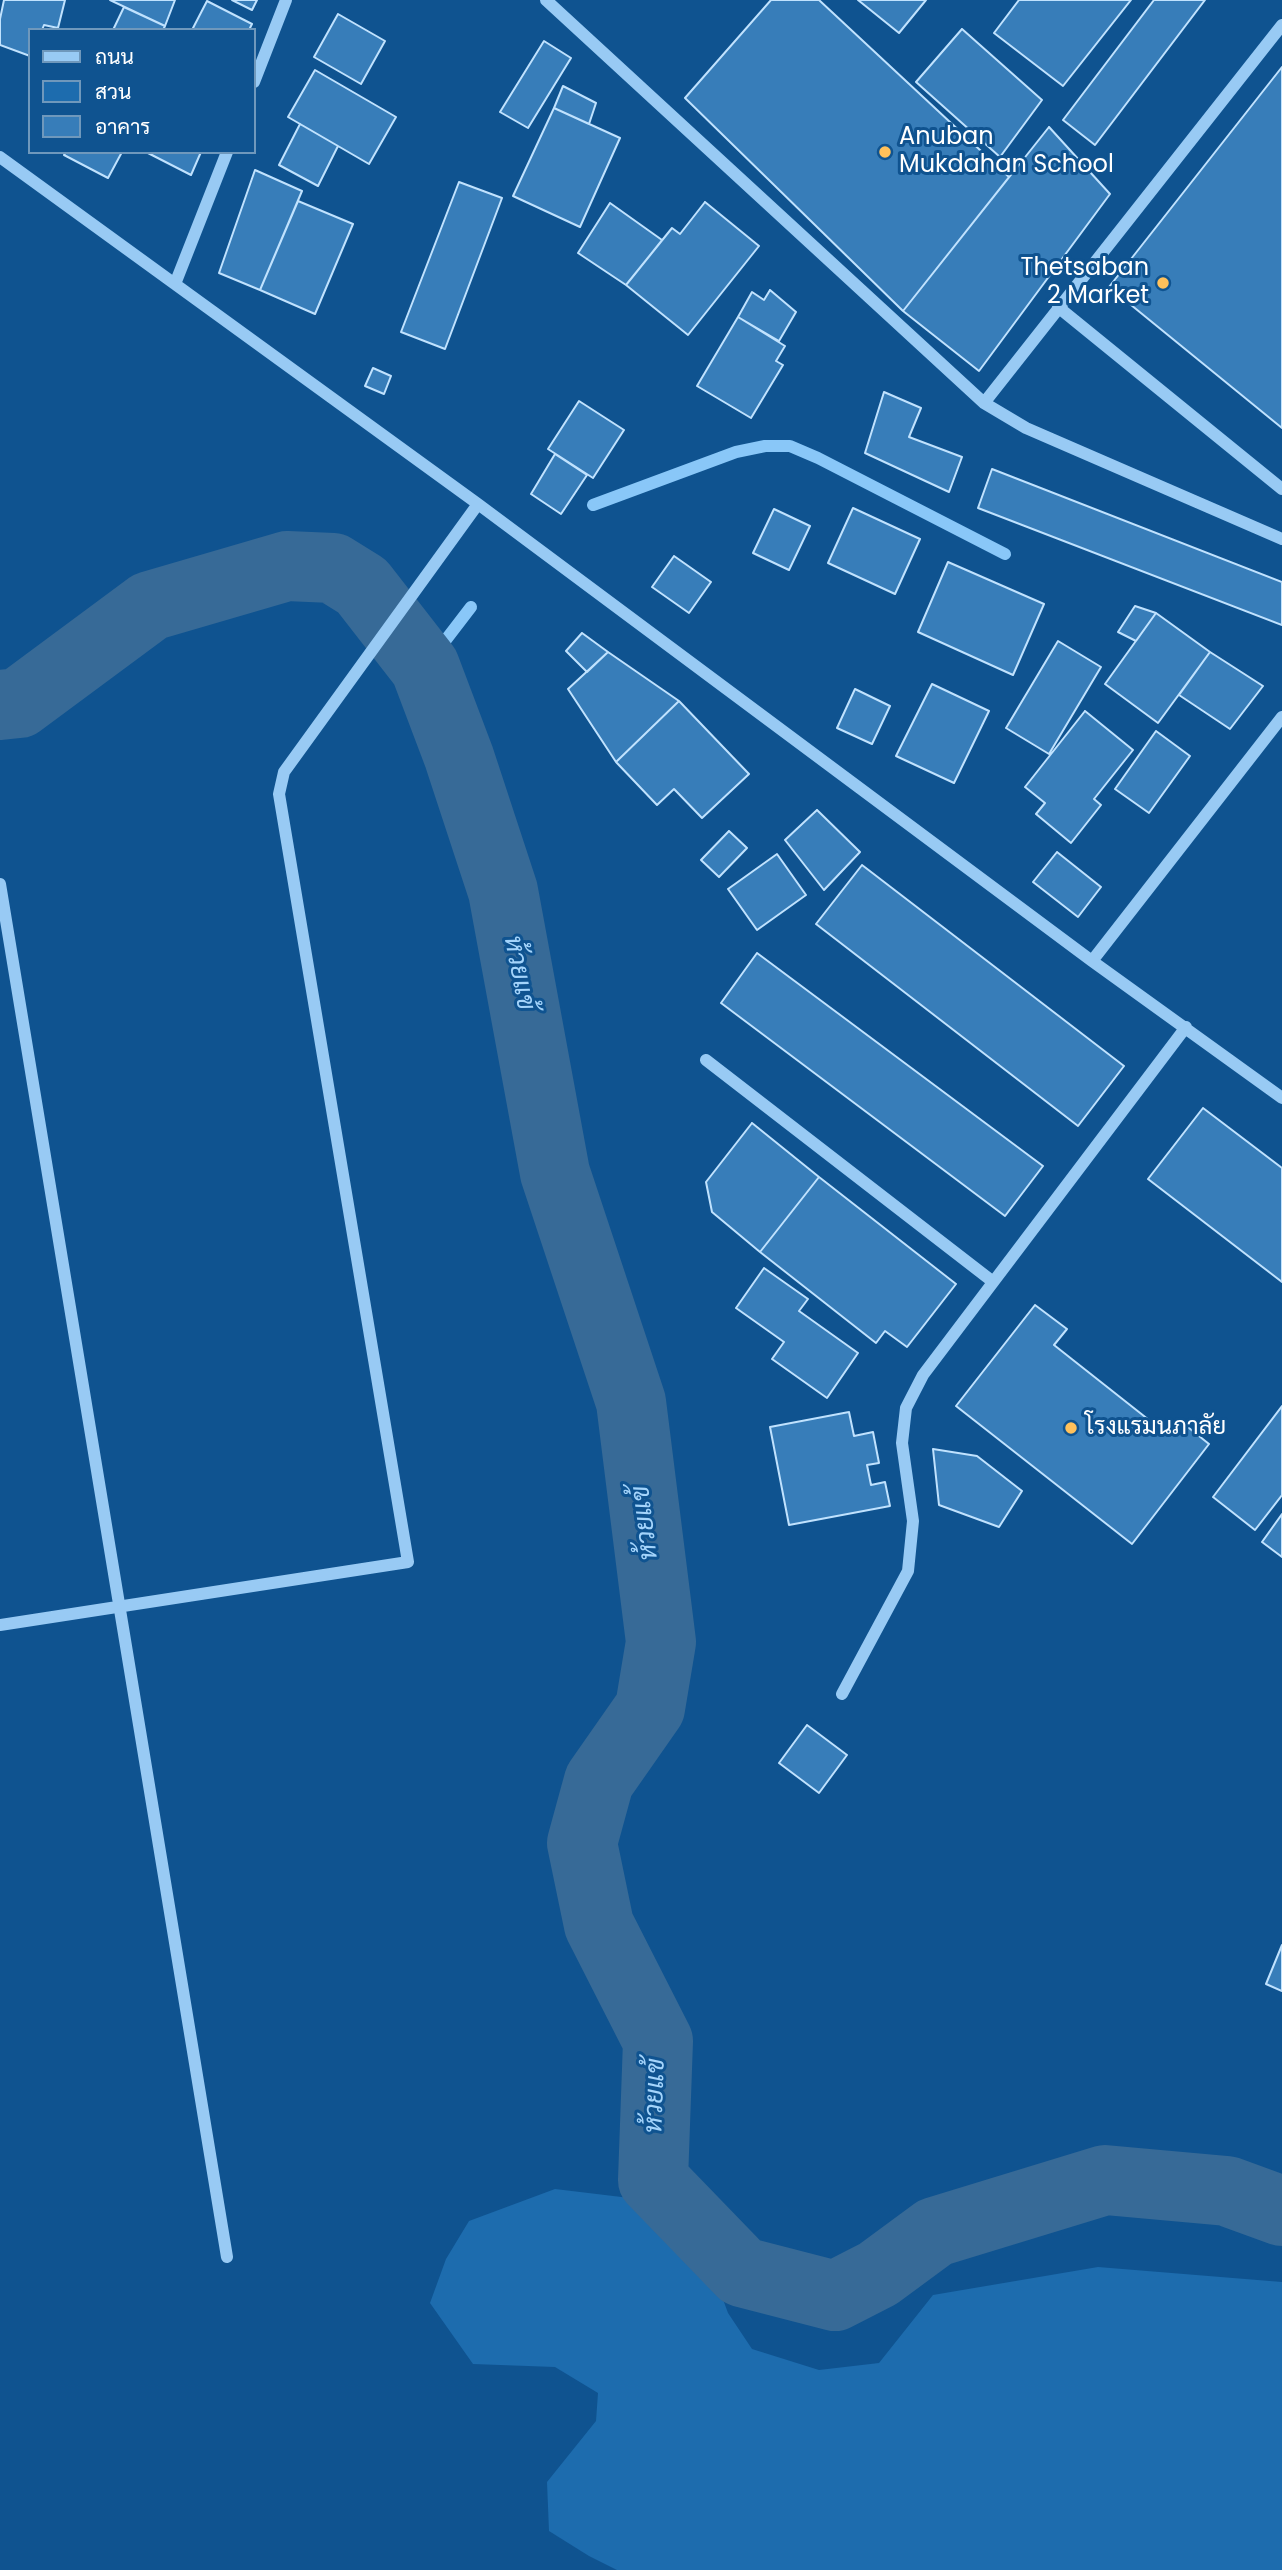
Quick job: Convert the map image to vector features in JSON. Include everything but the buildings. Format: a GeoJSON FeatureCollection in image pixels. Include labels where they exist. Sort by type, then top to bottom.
{"type":"FeatureCollection","features":[{"type":"Feature","properties":{"kind":"street"},"geometry":{"type":"LineString","coordinates":[[256,77],[286,0]]}},
{"type":"Feature","properties":{"kind":"street"},"geometry":{"type":"LineString","coordinates":[[546,0],[984,403],[1026,428],[1282,539]]}},
{"type":"Feature","properties":{"kind":"street"},"geometry":{"type":"LineString","coordinates":[[984,403],[1282,25]]}},
{"type":"Feature","properties":{"kind":"street"},"geometry":{"type":"LineString","coordinates":[[175,284],[226,154]]}},
{"type":"Feature","properties":{"kind":"street"},"geometry":{"type":"LineString","coordinates":[[0,157],[478,503],[1092,961],[1282,1098]]}},
{"type":"Feature","properties":{"kind":"street"},"geometry":{"type":"LineString","coordinates":[[1058,307],[1282,489]]}},
{"type":"Feature","properties":{"kind":"street"},"geometry":{"type":"LineString","coordinates":[[0,1625],[408,1562],[279,794],[284,772],[478,503]]}},
{"type":"Feature","properties":{"kind":"street"},"geometry":{"type":"LineString","coordinates":[[1092,961],[1282,717]]}},
{"type":"Feature","properties":{"kind":"street"},"geometry":{"type":"LineString","coordinates":[[0,884],[227,2257]]}},
{"type":"Feature","properties":{"kind":"street"},"geometry":{"type":"LineString","coordinates":[[842,1694],[908,1571],[913,1521],[902,1443],[906,1408],[923,1375],[1186,1027]]}},
{"type":"Feature","properties":{"kind":"street"},"geometry":{"type":"LineString","coordinates":[[706,1060],[992,1281]]}},
{"type":"Feature","properties":{"kind":"green space"},"geometry":{"type":"Polygon","coordinates":[[[555,2189],[638,2199],[714,2275],[728,2313],[752,2349],[819,2370],[879,2363],[933,2295],[1098,2267],[1282,2282],[1282,2570],[617,2570],[589,2556],[549,2531],[547,2482],[596,2421],[598,2393],[555,2367],[473,2364],[430,2303],[446,2259],[469,2221],[555,2189]]]}},
{"type":"Feature","properties":{"kind":"waterway"},"geometry":{"type":"LineString","coordinates":[[593,505],[736,452],[765,446],[790,446],[1005,554]]}},
{"type":"Feature","properties":{"kind":"waterway","name":"ห้วยแข้"},"geometry":{"type":"LineString","coordinates":[[0,705],[19,703],[150,606],[287,566],[333,568],[362,586],[425,667],[459,757],[503,891],[555,1173],[631,1402],[661,1642],[650,1708],[599,1781],[582,1843],[599,1925],[658,2041],[653,2180],[742,2272],[835,2296],[878,2274],[935,2232],[1105,2180],[1227,2191],[1282,2211]]}},
{"type":"Feature","properties":{"kind":"waterway"},"geometry":{"type":"LineString","coordinates":[[425,667],[471,607]]}},
{"type":"Feature","properties":{"kind":"place","name":"Anuban Mukdahan School"},"geometry":{"type":"Point","coordinates":[885,152]}},
{"type":"Feature","properties":{"kind":"place","name":"Thetsaban 2 Market"},"geometry":{"type":"Point","coordinates":[1163,283]}},
{"type":"Feature","properties":{"kind":"place","name":"โรงแรมนภาลัย"},"geometry":{"type":"Point","coordinates":[1071,1428]}}]}
